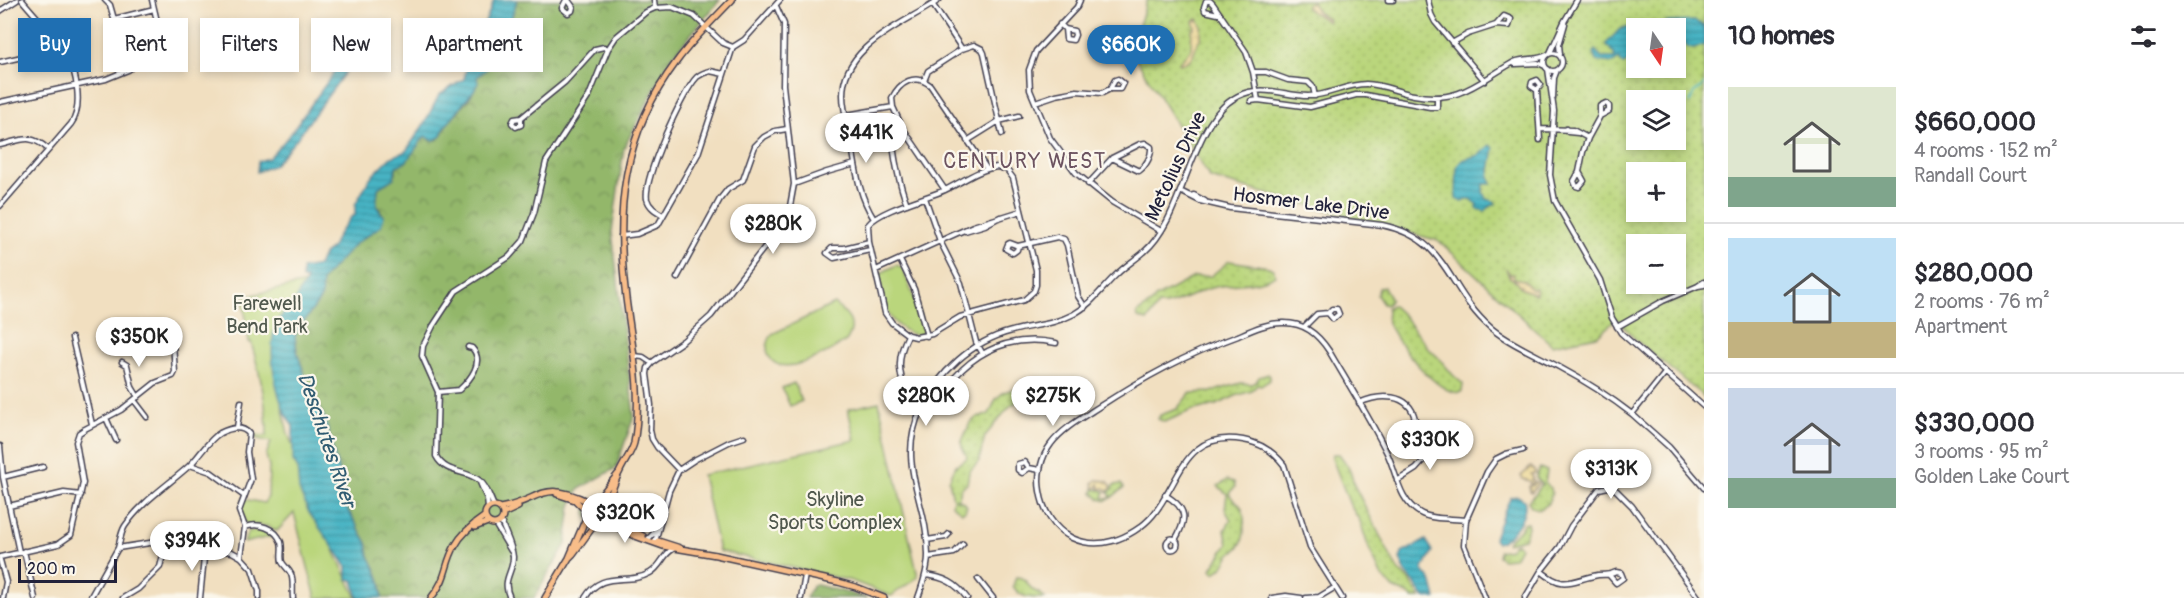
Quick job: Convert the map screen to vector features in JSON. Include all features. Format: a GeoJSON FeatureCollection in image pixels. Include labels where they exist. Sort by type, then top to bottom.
{"type":"FeatureCollection","features":[{"type":"Feature","properties":{"kind":"main road"},"geometry":{"type":"LineString","coordinates":[[607,518],[607,504],[634,437],[638,396],[620,236],[625,177],[641,123],[666,77],[677,60],[732,0]]}},
{"type":"Feature","properties":{"kind":"main road"},"geometry":{"type":"LineString","coordinates":[[433,598],[445,578],[453,550],[461,536],[485,516],[496,509],[553,491],[566,492],[588,502],[598,499],[618,474]]}},
{"type":"Feature","properties":{"kind":"main road"},"geometry":{"type":"LineString","coordinates":[[496,509],[551,494],[560,494],[575,500],[584,510],[586,518],[569,558]]}},
{"type":"Feature","properties":{"kind":"main road"},"geometry":{"type":"LineString","coordinates":[[598,499],[607,504]]}},
{"type":"Feature","properties":{"kind":"main road"},"geometry":{"type":"LineString","coordinates":[[584,510],[588,502]]}},
{"type":"Feature","properties":{"kind":"main road"},"geometry":{"type":"LineString","coordinates":[[433,598],[448,579],[459,544],[477,526],[501,521],[496,509]]}},
{"type":"Feature","properties":{"kind":"main road"},"geometry":{"type":"LineString","coordinates":[[485,516],[492,523]]}},
{"type":"Feature","properties":{"kind":"main road"},"geometry":{"type":"LineString","coordinates":[[586,518],[595,524]]}},
{"type":"Feature","properties":{"kind":"main road"},"geometry":{"type":"LineString","coordinates":[[545,598],[569,558],[595,524],[607,518]]}},
{"type":"Feature","properties":{"kind":"main road"},"geometry":{"type":"LineString","coordinates":[[607,518],[655,542],[678,549]]}},
{"type":"Feature","properties":{"kind":"main road"},"geometry":{"type":"LineString","coordinates":[[607,518],[665,547],[856,586],[884,598]]}},
{"type":"Feature","properties":{"kind":"street"},"geometry":{"type":"LineString","coordinates":[[0,11],[16,0]]}},
{"type":"Feature","properties":{"kind":"street"},"geometry":{"type":"LineString","coordinates":[[22,0],[37,18]]}},
{"type":"Feature","properties":{"kind":"street"},"geometry":{"type":"LineString","coordinates":[[105,0],[110,5],[114,19],[154,9]]}},
{"type":"Feature","properties":{"kind":"street"},"geometry":{"type":"LineString","coordinates":[[0,102],[122,73],[158,48],[160,40],[152,0]]}},
{"type":"Feature","properties":{"kind":"street"},"geometry":{"type":"LineString","coordinates":[[654,0],[654,8]]}},
{"type":"Feature","properties":{"kind":"street"},"geometry":{"type":"LineString","coordinates":[[620,236],[647,231],[657,225],[698,154],[733,47],[744,40],[780,0]]}},
{"type":"Feature","properties":{"kind":"street"},"geometry":{"type":"LineString","coordinates":[[874,219],[860,192],[843,89],[852,61],[873,42],[939,0]]}},
{"type":"Feature","properties":{"kind":"street"},"geometry":{"type":"LineString","coordinates":[[1080,0],[1077,7],[1041,44],[1031,60],[1028,80],[1035,102],[1050,138],[1088,184],[1120,207],[1161,231]]}},
{"type":"Feature","properties":{"kind":"street"},"geometry":{"type":"LineString","coordinates":[[1388,0],[1393,0]]}},
{"type":"Feature","properties":{"kind":"street"},"geometry":{"type":"LineString","coordinates":[[1428,0],[1435,22],[1485,81]]}},
{"type":"Feature","properties":{"kind":"street"},"geometry":{"type":"LineString","coordinates":[[1553,102],[1544,59],[1549,54],[1577,0]]}},
{"type":"Feature","properties":{"kind":"street"},"geometry":{"type":"LineString","coordinates":[[933,5],[962,49]]}},
{"type":"Feature","properties":{"kind":"street"},"geometry":{"type":"LineString","coordinates":[[679,470],[657,447],[650,430],[651,405],[647,374],[652,363],[711,316],[733,290],[786,217],[794,184],[783,85],[784,24],[776,6]]}},
{"type":"Feature","properties":{"kind":"street"},"geometry":{"type":"LineString","coordinates":[[496,509],[483,482],[446,468],[439,463],[436,456],[438,392],[422,356],[423,346],[433,326],[456,291],[508,257],[523,241],[534,213],[546,162],[589,96],[608,49],[616,37],[636,19],[654,8],[672,7],[686,11],[723,43],[733,47]]}},
{"type":"Feature","properties":{"kind":"street"},"geometry":{"type":"LineString","coordinates":[[1218,14],[1241,44],[1253,72],[1258,100]]}},
{"type":"Feature","properties":{"kind":"street"},"geometry":{"type":"LineString","coordinates":[[1566,20],[1559,45],[1562,63],[1554,77],[1554,129],[1550,175],[1555,201],[1600,280],[1617,327],[1628,342],[1704,407]]}},
{"type":"Feature","properties":{"kind":"street"},"geometry":{"type":"LineString","coordinates":[[1060,24],[1065,29]]}},
{"type":"Feature","properties":{"kind":"street"},"geometry":{"type":"LineString","coordinates":[[1452,43],[1468,34],[1496,25]]}},
{"type":"Feature","properties":{"kind":"street"},"geometry":{"type":"LineString","coordinates":[[924,81],[928,71],[962,49],[974,45],[982,49],[1002,134]]}},
{"type":"Feature","properties":{"kind":"street"},"geometry":{"type":"LineString","coordinates":[[521,118],[565,82],[595,48],[608,49]]}},
{"type":"Feature","properties":{"kind":"street"},"geometry":{"type":"LineString","coordinates":[[1549,54],[1560,55]]}},
{"type":"Feature","properties":{"kind":"street","name":"Metolius Drive"},"geometry":{"type":"LineString","coordinates":[[918,598],[928,557],[927,540],[910,455],[916,422],[932,389],[953,365],[977,346],[1005,333],[1061,320],[1085,307],[1116,275],[1147,250],[1161,231],[1215,114],[1233,98],[1256,90],[1315,96],[1364,84],[1419,96],[1437,97],[1464,92],[1521,59],[1540,58],[1549,54]]}},
{"type":"Feature","properties":{"kind":"street"},"geometry":{"type":"LineString","coordinates":[[0,62],[18,58]]}},
{"type":"Feature","properties":{"kind":"street"},"geometry":{"type":"LineString","coordinates":[[1511,64],[1538,63],[1546,68],[1557,70]]}},
{"type":"Feature","properties":{"kind":"street"},"geometry":{"type":"LineString","coordinates":[[663,215],[650,206],[647,197],[671,119],[696,78],[710,71],[724,74]]}},
{"type":"Feature","properties":{"kind":"street"},"geometry":{"type":"LineString","coordinates":[[0,206],[77,114],[79,104],[72,72]]}},
{"type":"Feature","properties":{"kind":"street"},"geometry":{"type":"LineString","coordinates":[[1253,72],[1266,72],[1288,80],[1308,82],[1313,87],[1315,96]]}},
{"type":"Feature","properties":{"kind":"street"},"geometry":{"type":"LineString","coordinates":[[945,190],[892,107],[892,98],[903,82],[924,81],[937,93],[987,169]]}},
{"type":"Feature","properties":{"kind":"street"},"geometry":{"type":"LineString","coordinates":[[1035,102],[1077,91],[1102,93],[1110,89]]}},
{"type":"Feature","properties":{"kind":"street"},"geometry":{"type":"LineString","coordinates":[[1537,90],[1540,140]]}},
{"type":"Feature","properties":{"kind":"street"},"geometry":{"type":"LineString","coordinates":[[1251,101],[1310,107],[1356,95],[1365,95],[1430,108],[1437,107],[1437,97]]}},
{"type":"Feature","properties":{"kind":"street"},"geometry":{"type":"LineString","coordinates":[[846,115],[892,107]]}},
{"type":"Feature","properties":{"kind":"street"},"geometry":{"type":"LineString","coordinates":[[967,141],[999,120],[1019,116]]}},
{"type":"Feature","properties":{"kind":"street"},"geometry":{"type":"LineString","coordinates":[[1579,172],[1582,152],[1600,116]]}},
{"type":"Feature","properties":{"kind":"street"},"geometry":{"type":"LineString","coordinates":[[903,127],[896,132],[894,140],[899,177],[907,204]]}},
{"type":"Feature","properties":{"kind":"street"},"geometry":{"type":"LineString","coordinates":[[677,278],[720,199],[728,189],[743,180],[755,146],[775,131],[787,129]]}},
{"type":"Feature","properties":{"kind":"street"},"geometry":{"type":"LineString","coordinates":[[1541,129],[1566,129],[1568,132],[1578,133],[1588,138]]}},
{"type":"Feature","properties":{"kind":"street"},"geometry":{"type":"LineString","coordinates":[[0,145],[32,138],[48,149]]}},
{"type":"Feature","properties":{"kind":"street"},"geometry":{"type":"LineString","coordinates":[[1088,184],[1112,158],[1145,142],[1152,147],[1152,152],[1139,171],[1112,158]]}},
{"type":"Feature","properties":{"kind":"street"},"geometry":{"type":"LineString","coordinates":[[794,184],[855,164]]}},
{"type":"Feature","properties":{"kind":"street"},"geometry":{"type":"LineString","coordinates":[[1002,167],[1010,173],[1022,211],[1037,278],[1034,291],[1024,300],[969,314],[927,336],[908,335],[888,318],[870,250],[867,228],[874,219],[945,190],[987,169],[1002,167]]}},
{"type":"Feature","properties":{"kind":"street","name":"Hosmer Lake Drive"},"geometry":{"type":"LineString","coordinates":[[1180,191],[1189,196],[1194,195],[1205,201],[1244,211],[1382,225],[1406,231],[1426,243],[1437,254],[1471,307],[1494,330],[1581,379],[1632,414],[1670,447],[1704,488]]}},
{"type":"Feature","properties":{"kind":"street"},"geometry":{"type":"LineString","coordinates":[[925,198],[940,241],[961,283],[977,346],[983,354]]}},
{"type":"Feature","properties":{"kind":"street"},"geometry":{"type":"LineString","coordinates":[[875,270],[963,231],[1022,211]]}},
{"type":"Feature","properties":{"kind":"street"},"geometry":{"type":"LineString","coordinates":[[1018,246],[1057,237],[1064,239],[1078,296],[1085,307]]}},
{"type":"Feature","properties":{"kind":"street"},"geometry":{"type":"LineString","coordinates":[[869,242],[844,248],[832,248],[827,253],[834,258],[870,250]]}},
{"type":"Feature","properties":{"kind":"street"},"geometry":{"type":"LineString","coordinates":[[900,260],[914,289],[927,336]]}},
{"type":"Feature","properties":{"kind":"street"},"geometry":{"type":"LineString","coordinates":[[1617,327],[1663,301],[1704,284]]}},
{"type":"Feature","properties":{"kind":"street"},"geometry":{"type":"LineString","coordinates":[[1305,326],[1317,314],[1328,313]]}},
{"type":"Feature","properties":{"kind":"street"},"geometry":{"type":"LineString","coordinates":[[1342,598],[1310,547],[1284,465],[1276,455],[1263,446],[1230,438],[1211,442],[1200,448],[1182,464],[1155,513],[1136,530],[1109,542],[1086,543],[1065,534],[1051,520],[1042,502],[1040,470],[1047,451],[1073,424],[1158,370],[1200,350],[1260,328],[1283,323],[1305,326],[1322,340],[1359,403],[1388,453],[1397,481],[1410,505],[1420,513],[1429,516],[1466,520]]}},
{"type":"Feature","properties":{"kind":"street"},"geometry":{"type":"LineString","coordinates":[[904,391],[899,359],[908,335]]}},
{"type":"Feature","properties":{"kind":"street"},"geometry":{"type":"LineString","coordinates":[[72,339],[92,424]]}},
{"type":"Feature","properties":{"kind":"street"},"geometry":{"type":"LineString","coordinates":[[956,377],[983,354],[1016,341],[1041,340],[1056,343]]}},
{"type":"Feature","properties":{"kind":"street"},"geometry":{"type":"LineString","coordinates":[[3,598],[6,582],[0,558],[58,543],[67,539],[74,527],[83,478],[76,442],[79,433],[106,418],[155,383],[173,376],[175,372],[172,343]]}},
{"type":"Feature","properties":{"kind":"street"},"geometry":{"type":"LineString","coordinates":[[438,392],[459,390],[472,375],[477,365],[477,355],[472,348],[468,347]]}},
{"type":"Feature","properties":{"kind":"street"},"geometry":{"type":"LineString","coordinates":[[634,356],[643,357],[652,363]]}},
{"type":"Feature","properties":{"kind":"street"},"geometry":{"type":"LineString","coordinates":[[122,362],[128,365],[136,398],[147,417]]}},
{"type":"Feature","properties":{"kind":"street"},"geometry":{"type":"LineString","coordinates":[[1632,414],[1665,373]]}},
{"type":"Feature","properties":{"kind":"street"},"geometry":{"type":"LineString","coordinates":[[1359,403],[1379,396],[1395,398],[1411,408],[1415,419]]}},
{"type":"Feature","properties":{"kind":"street"},"geometry":{"type":"LineString","coordinates":[[237,428],[241,402]]}},
{"type":"Feature","properties":{"kind":"street"},"geometry":{"type":"LineString","coordinates":[[106,418],[116,440]]}},
{"type":"Feature","properties":{"kind":"street"},"geometry":{"type":"LineString","coordinates":[[90,598],[118,548],[122,531],[140,508],[190,465],[218,434],[237,428],[246,430],[250,438],[247,452],[251,479],[239,511],[244,527],[241,556]]}},
{"type":"Feature","properties":{"kind":"street"},"geometry":{"type":"LineString","coordinates":[[649,538],[654,533],[679,470],[729,442],[744,437]]}},
{"type":"Feature","properties":{"kind":"street"},"geometry":{"type":"LineString","coordinates":[[1397,481],[1416,469],[1441,441],[1455,439]]}},
{"type":"Feature","properties":{"kind":"street"},"geometry":{"type":"LineString","coordinates":[[0,446],[9,506],[35,598]]}},
{"type":"Feature","properties":{"kind":"street"},"geometry":{"type":"LineString","coordinates":[[1485,598],[1464,545],[1466,520],[1487,472],[1496,459],[1522,450]]}},
{"type":"Feature","properties":{"kind":"street"},"geometry":{"type":"LineString","coordinates":[[190,465],[211,472],[244,496]]}},
{"type":"Feature","properties":{"kind":"street"},"geometry":{"type":"LineString","coordinates":[[3,477],[43,467]]}},
{"type":"Feature","properties":{"kind":"street"},"geometry":{"type":"LineString","coordinates":[[1029,468],[1040,470]]}},
{"type":"Feature","properties":{"kind":"street"},"geometry":{"type":"LineString","coordinates":[[1525,598],[1541,571],[1560,547],[1571,526],[1599,489],[1608,487],[1616,490],[1632,506],[1699,598]]}},
{"type":"Feature","properties":{"kind":"street"},"geometry":{"type":"LineString","coordinates":[[9,506],[64,493],[81,495]]}},
{"type":"Feature","properties":{"kind":"street"},"geometry":{"type":"LineString","coordinates":[[1166,495],[1179,505],[1184,516],[1182,529],[1176,540]]}},
{"type":"Feature","properties":{"kind":"street"},"geometry":{"type":"LineString","coordinates":[[655,542],[664,508]]}},
{"type":"Feature","properties":{"kind":"street"},"geometry":{"type":"LineString","coordinates":[[501,521],[512,545],[512,564],[506,581],[510,598]]}},
{"type":"Feature","properties":{"kind":"street"},"geometry":{"type":"LineString","coordinates":[[492,523],[512,552]]}},
{"type":"Feature","properties":{"kind":"street"},"geometry":{"type":"LineString","coordinates":[[244,527],[261,526],[277,534],[282,547],[281,560],[291,574],[292,598]]}},
{"type":"Feature","properties":{"kind":"street"},"geometry":{"type":"LineString","coordinates":[[927,540],[946,537],[950,534]]}},
{"type":"Feature","properties":{"kind":"street"},"geometry":{"type":"LineString","coordinates":[[118,548],[144,543],[165,543],[226,550],[241,556],[254,573],[259,598]]}},
{"type":"Feature","properties":{"kind":"street"},"geometry":{"type":"LineString","coordinates":[[123,598],[138,589],[160,567],[165,543]]}},
{"type":"Feature","properties":{"kind":"street"},"geometry":{"type":"LineString","coordinates":[[928,557],[954,554],[963,544]]}},
{"type":"Feature","properties":{"kind":"street"},"geometry":{"type":"LineString","coordinates":[[664,557],[665,547]]}},
{"type":"Feature","properties":{"kind":"street"},"geometry":{"type":"LineString","coordinates":[[200,598],[205,548]]}},
{"type":"Feature","properties":{"kind":"street"},"geometry":{"type":"LineString","coordinates":[[585,598],[596,585],[606,580],[639,577],[651,573],[660,565],[669,551],[678,549]]}},
{"type":"Feature","properties":{"kind":"street"},"geometry":{"type":"LineString","coordinates":[[1541,571],[1551,579],[1568,584],[1600,574],[1609,575]]}},
{"type":"Feature","properties":{"kind":"street"},"geometry":{"type":"LineString","coordinates":[[801,598],[805,575]]}},
{"type":"Feature","properties":{"kind":"street"},"geometry":{"type":"LineString","coordinates":[[925,575],[952,583],[967,598]]}},
{"type":"Feature","properties":{"kind":"street"},"geometry":{"type":"LineString","coordinates":[[978,579],[993,598]]}},
{"type":"Feature","properties":{"kind":"street"},"geometry":{"type":"LineString","coordinates":[[1306,598],[1319,597],[1334,588]]}},
{"type":"Feature","properties":{"kind":"street"},"geometry":{"type":"LineString","coordinates":[[1272,598],[1286,596],[1301,598]]}},
{"type":"Feature","properties":{"kind":"green space"},"geometry":{"type":"Polygon","coordinates":[[[517,0],[720,0],[670,59],[624,148],[612,232],[634,416],[616,468],[579,489],[571,506],[566,544],[534,598],[382,598],[381,584],[369,556],[367,543],[346,507],[325,419],[310,391],[297,352],[295,337],[321,298],[321,280],[355,244],[374,231],[384,216],[376,204],[378,188],[396,173],[396,166],[406,162],[425,135],[437,140],[474,90],[477,77],[483,72],[543,72],[543,18],[510,18],[517,0]]]}},
{"type":"Feature","properties":{"kind":"green space"},"geometry":{"type":"Polygon","coordinates":[[[1147,0],[1704,0],[1704,397],[1635,339],[1617,319],[1597,336],[1552,345],[1439,241],[1210,178],[1131,51],[1147,0]]]}},
{"type":"Feature","properties":{"kind":"green space"},"geometry":{"type":"Polygon","coordinates":[[[1229,261],[1269,267],[1274,270],[1275,275],[1262,281],[1211,288],[1176,302],[1158,305],[1147,321],[1138,318],[1137,313],[1151,304],[1155,298],[1194,277],[1211,276],[1229,261]]]}},
{"type":"Feature","properties":{"kind":"green space"},"geometry":{"type":"Polygon","coordinates":[[[896,265],[902,267],[917,305],[924,331],[921,335],[912,334],[896,324],[885,305],[879,274],[896,265]]]}},
{"type":"Feature","properties":{"kind":"green space","name":"Farewell Bend Park"},"geometry":{"type":"Polygon","coordinates":[[[310,282],[276,376],[288,434],[336,555],[357,598],[316,598],[294,513],[277,531],[266,526],[245,524],[241,509],[243,499],[264,503],[268,497],[269,467],[266,455],[271,442],[250,437],[251,435],[267,436],[267,424],[260,377],[251,342],[249,342],[243,297],[310,282]]]}},
{"type":"Feature","properties":{"kind":"green space"},"geometry":{"type":"Polygon","coordinates":[[[1384,287],[1391,299],[1387,305],[1383,304],[1377,295],[1379,288],[1384,287]]]}},
{"type":"Feature","properties":{"kind":"green space"},"geometry":{"type":"Polygon","coordinates":[[[834,304],[850,320],[851,330],[846,341],[806,362],[784,366],[775,363],[767,350],[772,334],[834,304]]]}},
{"type":"Feature","properties":{"kind":"green space"},"geometry":{"type":"Polygon","coordinates":[[[1392,305],[1403,315],[1429,349],[1463,384],[1462,392],[1453,392],[1442,387],[1430,378],[1408,354],[1387,321],[1387,308],[1392,305]]]}},
{"type":"Feature","properties":{"kind":"green space"},"geometry":{"type":"Polygon","coordinates":[[[1268,374],[1270,380],[1261,386],[1257,385],[1252,391],[1216,405],[1190,411],[1165,422],[1158,419],[1160,415],[1177,409],[1190,393],[1211,392],[1241,383],[1251,384],[1259,377],[1268,374]]]}},
{"type":"Feature","properties":{"kind":"green space"},"geometry":{"type":"Polygon","coordinates":[[[794,383],[802,401],[790,406],[782,388],[794,383]]]}},
{"type":"Feature","properties":{"kind":"green space"},"geometry":{"type":"Polygon","coordinates":[[[1030,384],[1035,388],[1033,392],[1010,406],[985,436],[979,461],[969,472],[967,484],[961,488],[959,498],[955,499],[964,502],[967,506],[962,512],[952,505],[949,480],[956,465],[967,458],[961,443],[970,423],[977,417],[989,414],[996,399],[1004,392],[1030,384]]]}},
{"type":"Feature","properties":{"kind":"green space","name":"Skyline Sports Complex"},"geometry":{"type":"Polygon","coordinates":[[[879,402],[918,577],[891,596],[852,581],[719,551],[702,475],[855,440],[848,409],[879,402]]]}},
{"type":"Feature","properties":{"kind":"green space"},"geometry":{"type":"Polygon","coordinates":[[[1333,454],[1339,454],[1347,465],[1354,485],[1394,563],[1411,582],[1420,598],[1412,598],[1393,588],[1381,575],[1360,521],[1350,505],[1332,458],[1333,454]]]}},
{"type":"Feature","properties":{"kind":"green space"},"geometry":{"type":"Polygon","coordinates":[[[1540,468],[1547,471],[1545,484],[1551,488],[1552,494],[1547,505],[1539,510],[1531,506],[1528,501],[1542,485],[1536,477],[1540,468]]]}},
{"type":"Feature","properties":{"kind":"green space"},"geometry":{"type":"Polygon","coordinates":[[[1227,480],[1234,482],[1235,487],[1229,493],[1242,508],[1244,534],[1239,547],[1229,556],[1222,568],[1214,573],[1211,569],[1228,544],[1225,530],[1231,520],[1225,509],[1227,494],[1218,486],[1227,480]]]}},
{"type":"Feature","properties":{"kind":"green space"},"geometry":{"type":"Polygon","coordinates":[[[1121,484],[1124,488],[1109,499],[1111,496],[1108,492],[1114,485],[1121,484]]]}},
{"type":"Feature","properties":{"kind":"green space"},"geometry":{"type":"Polygon","coordinates":[[[1094,489],[1105,491],[1103,498],[1109,499],[1106,501],[1093,493],[1094,489]]]}},
{"type":"Feature","properties":{"kind":"green space"},"geometry":{"type":"Polygon","coordinates":[[[596,501],[603,504],[606,511],[603,518],[596,521],[589,518],[586,511],[589,504],[596,501]]]}},
{"type":"Feature","properties":{"kind":"green space"},"geometry":{"type":"Polygon","coordinates":[[[1527,523],[1524,539],[1507,543],[1523,524],[1527,523]]]}},
{"type":"Feature","properties":{"kind":"green space"},"geometry":{"type":"Polygon","coordinates":[[[248,531],[265,531],[274,536],[244,543],[248,531]]]}},
{"type":"Feature","properties":{"kind":"green space"},"geometry":{"type":"Polygon","coordinates":[[[1514,544],[1520,547],[1514,558],[1503,559],[1498,556],[1499,551],[1510,549],[1514,544]]]}},
{"type":"Feature","properties":{"kind":"green space"},"geometry":{"type":"Polygon","coordinates":[[[1016,577],[1024,579],[1032,589],[1045,598],[1030,597],[1019,593],[1013,586],[1016,577]]]}},
{"type":"Feature","properties":{"kind":"green space"},"geometry":{"type":"Polygon","coordinates":[[[813,585],[817,585],[867,598],[806,598],[813,585]]]}},
{"type":"Feature","properties":{"kind":"sand"},"geometry":{"type":"Polygon","coordinates":[[[1312,2],[1318,13],[1328,19],[1328,22],[1306,8],[1306,4],[1312,2]]]}},
{"type":"Feature","properties":{"kind":"sand"},"geometry":{"type":"Polygon","coordinates":[[[1198,19],[1201,25],[1201,38],[1190,59],[1180,64],[1191,49],[1192,30],[1195,27],[1193,21],[1198,19]]]}},
{"type":"Feature","properties":{"kind":"sand"},"geometry":{"type":"Polygon","coordinates":[[[1506,268],[1514,278],[1523,280],[1532,289],[1536,288],[1536,294],[1522,289],[1516,281],[1509,277],[1506,268]]]}},
{"type":"Feature","properties":{"kind":"sand"},"geometry":{"type":"Polygon","coordinates":[[[1531,467],[1535,471],[1531,474],[1532,480],[1538,483],[1532,492],[1529,486],[1534,483],[1531,484],[1521,476],[1531,467]]]}},
{"type":"Feature","properties":{"kind":"sand"},"geometry":{"type":"Polygon","coordinates":[[[1096,480],[1107,481],[1111,489],[1108,491],[1105,488],[1100,489],[1099,484],[1097,488],[1094,488],[1093,483],[1096,480]]]}},
{"type":"Feature","properties":{"kind":"water"},"geometry":{"type":"Polygon","coordinates":[[[494,0],[517,0],[511,18],[487,18],[494,0]]]}},
{"type":"Feature","properties":{"kind":"water"},"geometry":{"type":"Polygon","coordinates":[[[1686,21],[1695,21],[1704,26],[1704,45],[1694,49],[1688,48],[1686,21]]]}},
{"type":"Feature","properties":{"kind":"water"},"geometry":{"type":"Polygon","coordinates":[[[1626,27],[1626,62],[1623,65],[1619,59],[1613,63],[1596,61],[1593,53],[1595,50],[1602,58],[1615,58],[1607,43],[1619,30],[1626,27]]]}},
{"type":"Feature","properties":{"kind":"water"},"geometry":{"type":"Polygon","coordinates":[[[334,72],[345,72],[295,141],[274,165],[257,172],[258,161],[269,158],[288,137],[334,72]]]}},
{"type":"Feature","properties":{"kind":"water","name":"Deschutes River"},"geometry":{"type":"Polygon","coordinates":[[[466,72],[483,72],[477,77],[478,83],[474,90],[445,127],[440,137],[433,141],[425,136],[406,162],[396,166],[394,178],[378,188],[376,202],[384,216],[381,226],[355,244],[322,280],[321,298],[295,337],[297,352],[310,391],[325,419],[346,507],[367,543],[369,556],[381,584],[382,598],[358,598],[353,580],[347,579],[347,567],[309,513],[299,490],[297,467],[293,461],[293,426],[277,390],[272,343],[279,319],[294,305],[306,283],[306,279],[302,279],[302,269],[318,266],[323,255],[332,248],[343,228],[352,216],[355,216],[355,205],[370,178],[390,158],[406,151],[424,124],[439,95],[464,79],[466,72]]]}},
{"type":"Feature","properties":{"kind":"water"},"geometry":{"type":"Polygon","coordinates":[[[1490,145],[1494,148],[1489,176],[1492,184],[1484,184],[1483,192],[1486,199],[1496,204],[1485,211],[1477,209],[1477,204],[1471,199],[1465,199],[1462,202],[1456,199],[1457,166],[1462,160],[1479,155],[1490,145]]]}},
{"type":"Feature","properties":{"kind":"water"},"geometry":{"type":"Polygon","coordinates":[[[1518,496],[1524,500],[1524,513],[1518,526],[1497,543],[1494,538],[1506,507],[1511,497],[1518,496]]]}},
{"type":"Feature","properties":{"kind":"water"},"geometry":{"type":"Polygon","coordinates":[[[1426,540],[1433,551],[1422,570],[1431,580],[1436,598],[1422,596],[1415,583],[1407,575],[1400,559],[1402,553],[1426,540]]]}},
{"type":"Feature","properties":{"kind":"waterway"},"geometry":{"type":"LineString","coordinates":[[1690,103],[1694,92],[1704,84]]}},
{"type":"Feature","properties":{"kind":"district","name":"CENTURY WEST"},"geometry":{"type":"Point","coordinates":[1025,161]}}]}
